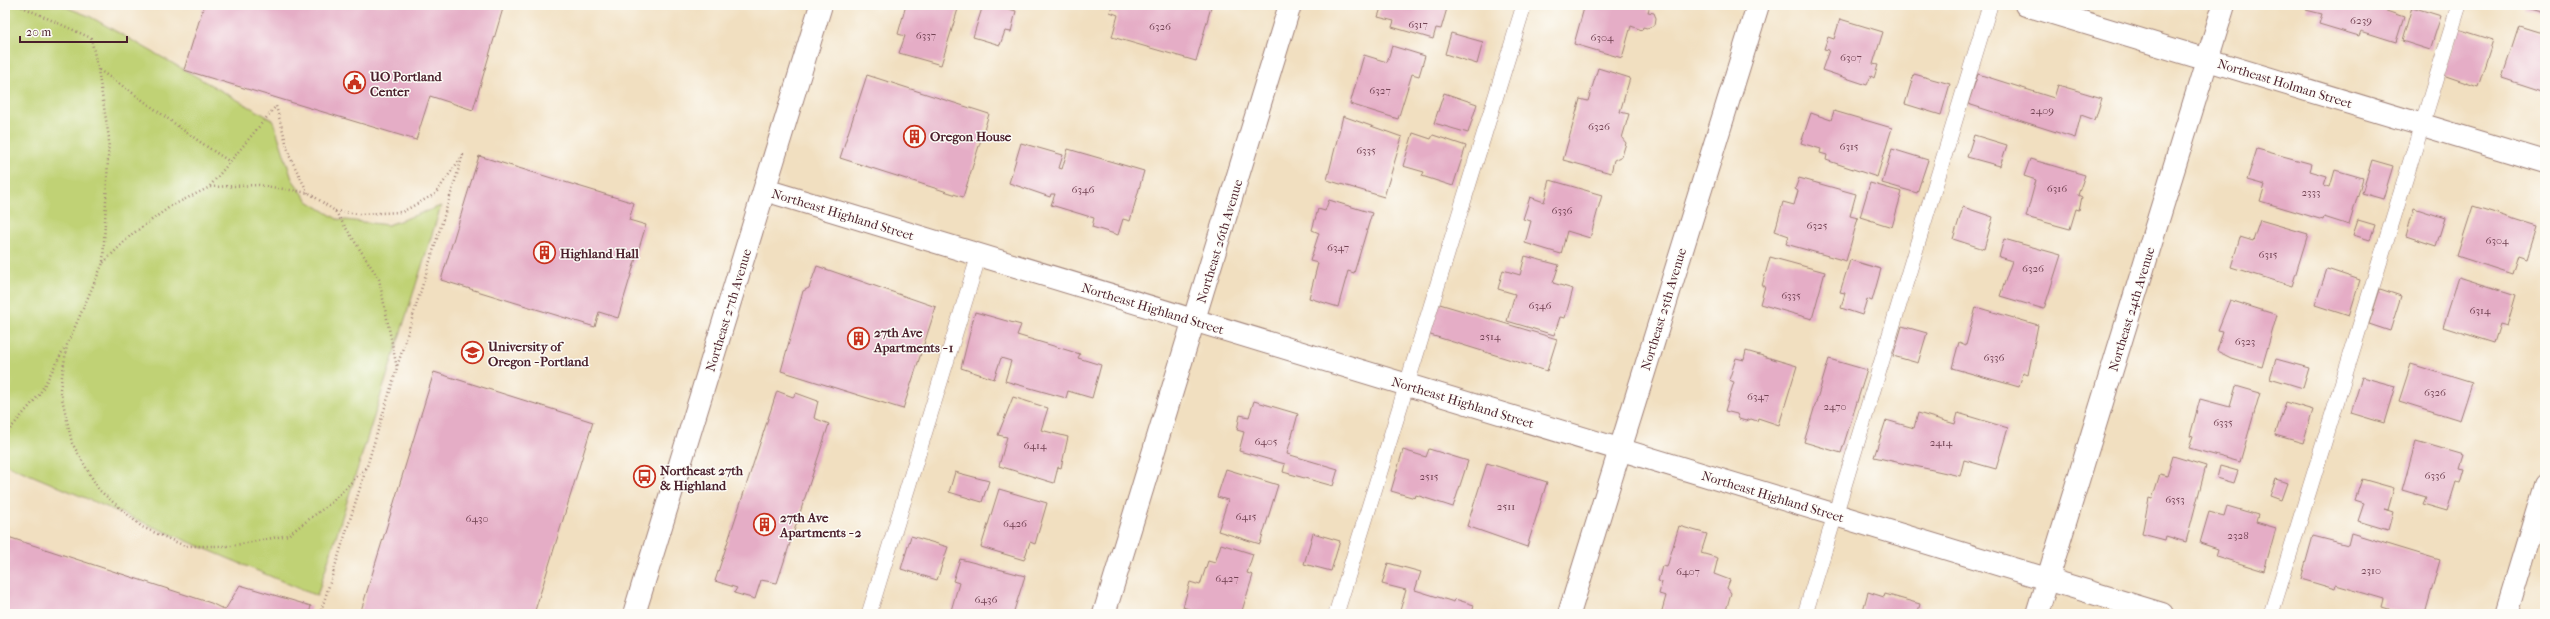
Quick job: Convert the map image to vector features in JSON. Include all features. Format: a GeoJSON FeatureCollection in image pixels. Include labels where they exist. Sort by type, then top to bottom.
{"type":"FeatureCollection","features":[{"type":"Feature","properties":{"kind":"street","name":"Northeast 27th Avenue"},"geometry":{"type":"LineString","coordinates":[[634,614],[821,5]]}},
{"type":"Feature","properties":{"kind":"street","name":"Northeast 26th Avenue"},"geometry":{"type":"LineString","coordinates":[[1104,614],[1290,5]]}},
{"type":"Feature","properties":{"kind":"street","name":"Northeast 25th Avenue"},"geometry":{"type":"LineString","coordinates":[[1569,614],[1758,5]]}},
{"type":"Feature","properties":{"kind":"street","name":"Northeast Holman Street"},"geometry":{"type":"LineString","coordinates":[[2026,5],[2545,162]]}},
{"type":"Feature","properties":{"kind":"street","name":"Northeast 24th Avenue"},"geometry":{"type":"LineString","coordinates":[[2037,614],[2224,5]]}},
{"type":"Feature","properties":{"kind":"street","name":"Northeast Highland Street"},"geometry":{"type":"LineString","coordinates":[[765,190],[2162,614]]}},
{"type":"Feature","properties":{"kind":"street"},"geometry":{"type":"LineString","coordinates":[[2506,614],[2545,485]]}},
{"type":"Feature","properties":{"kind":"lane"},"geometry":{"type":"LineString","coordinates":[[1336,614],[1524,5]]}},
{"type":"Feature","properties":{"kind":"lane"},"geometry":{"type":"LineString","coordinates":[[1805,614],[1990,5]]}},
{"type":"Feature","properties":{"kind":"lane"},"geometry":{"type":"LineString","coordinates":[[2270,614],[2459,5]]}},
{"type":"Feature","properties":{"kind":"lane"},"geometry":{"type":"LineString","coordinates":[[868,614],[979,255]]}},
{"type":"Feature","properties":{"kind":"path"},"geometry":{"type":"LineString","coordinates":[[18,5],[91,38],[98,70],[109,138],[103,263]]}},
{"type":"Feature","properties":{"kind":"path"},"geometry":{"type":"LineString","coordinates":[[98,70],[140,97],[187,135],[229,162]]}},
{"type":"Feature","properties":{"kind":"path"},"geometry":{"type":"LineString","coordinates":[[210,187],[276,106],[290,157],[309,193]]}},
{"type":"Feature","properties":{"kind":"path"},"geometry":{"type":"LineString","coordinates":[[320,614],[463,155],[435,194],[402,212],[359,214],[335,211]]}},
{"type":"Feature","properties":{"kind":"path"},"geometry":{"type":"LineString","coordinates":[[5,436],[39,395],[66,344],[103,263],[131,236],[171,206],[210,187],[259,185],[309,193],[335,211],[379,279],[397,368]]}},
{"type":"Feature","properties":{"kind":"path"},"geometry":{"type":"LineString","coordinates":[[66,344],[60,389],[72,443],[99,490],[142,527],[185,546],[231,546],[288,535],[332,502],[367,466]]}},
{"type":"Feature","properties":{"kind":"green space"},"geometry":{"type":"Polygon","coordinates":[[[5,5],[60,5],[89,16],[273,120],[292,179],[308,201],[337,219],[388,225],[441,206],[317,596],[5,464],[5,5]]]}},
{"type":"Feature","properties":{"kind":"building","name":"UO Portland Center"},"geometry":{"type":"Polygon","coordinates":[[[204,5],[504,5],[473,110],[430,96],[416,140],[184,70],[204,5]]]}},
{"type":"Feature","properties":{"kind":"building"},"geometry":{"type":"Polygon","coordinates":[[[906,5],[944,5],[958,9],[941,65],[899,53],[905,36],[898,34],[906,5]]]}},
{"type":"Feature","properties":{"kind":"building"},"geometry":{"type":"Polygon","coordinates":[[[983,5],[995,5],[1016,11],[1011,32],[1005,31],[1000,45],[973,37],[983,5]]]}},
{"type":"Feature","properties":{"kind":"building"},"geometry":{"type":"Polygon","coordinates":[[[1112,5],[1211,7],[1196,61],[1112,37],[1118,15],[1110,12],[1112,5]]]}},
{"type":"Feature","properties":{"kind":"building"},"geometry":{"type":"Polygon","coordinates":[[[1382,5],[1448,5],[1441,29],[1436,28],[1433,39],[1392,27],[1394,21],[1378,17],[1382,5]]]}},
{"type":"Feature","properties":{"kind":"building"},"geometry":{"type":"Polygon","coordinates":[[[1578,5],[1650,5],[1648,12],[1654,13],[1656,18],[1655,25],[1647,28],[1643,27],[1642,30],[1631,26],[1622,58],[1574,44],[1584,8],[1578,5]]]}},
{"type":"Feature","properties":{"kind":"building"},"geometry":{"type":"Polygon","coordinates":[[[2308,5],[2369,5],[2404,17],[2396,42],[2361,31],[2359,36],[2319,24],[2322,14],[2306,10],[2308,5]]]}},
{"type":"Feature","properties":{"kind":"building"},"geometry":{"type":"Polygon","coordinates":[[[2525,5],[2545,5],[2545,13],[2524,7],[2525,5]]]}},
{"type":"Feature","properties":{"kind":"building"},"geometry":{"type":"Polygon","coordinates":[[[2412,7],[2441,16],[2430,50],[2402,41],[2412,7]]]}},
{"type":"Feature","properties":{"kind":"building"},"geometry":{"type":"Polygon","coordinates":[[[1840,19],[1883,32],[1873,64],[1878,65],[1874,78],[1871,76],[1867,85],[1822,70],[1829,50],[1824,49],[1828,37],[1834,39],[1840,19]]]}},
{"type":"Feature","properties":{"kind":"building"},"geometry":{"type":"Polygon","coordinates":[[[2519,26],[2545,34],[2545,92],[2502,78],[2519,26]]]}},
{"type":"Feature","properties":{"kind":"building"},"geometry":{"type":"Polygon","coordinates":[[[2458,29],[2493,40],[2478,87],[2443,75],[2458,29]]]}},
{"type":"Feature","properties":{"kind":"building"},"geometry":{"type":"Polygon","coordinates":[[[1451,33],[1483,42],[1477,64],[1445,54],[1451,33]]]}},
{"type":"Feature","properties":{"kind":"building"},"geometry":{"type":"Polygon","coordinates":[[[1392,46],[1425,56],[1419,76],[1412,74],[1398,119],[1350,104],[1364,55],[1387,62],[1392,46]]]}},
{"type":"Feature","properties":{"kind":"building"},"geometry":{"type":"Polygon","coordinates":[[[1598,68],[1630,78],[1620,112],[1629,114],[1622,138],[1626,143],[1622,156],[1614,160],[1611,173],[1563,160],[1580,99],[1588,101],[1598,68]]]}},
{"type":"Feature","properties":{"kind":"building"},"geometry":{"type":"Polygon","coordinates":[[[1914,74],[1950,84],[1941,115],[1905,104],[1914,74]]]}},
{"type":"Feature","properties":{"kind":"building"},"geometry":{"type":"Polygon","coordinates":[[[1978,74],[2054,98],[2058,85],[2102,98],[2095,120],[2081,115],[2075,138],[1968,104],[1978,74]]]}},
{"type":"Feature","properties":{"kind":"building","name":"Oregon House"},"geometry":{"type":"Polygon","coordinates":[[[867,75],[989,114],[963,197],[840,158],[867,75]]]}},
{"type":"Feature","properties":{"kind":"building"},"geometry":{"type":"Polygon","coordinates":[[[1444,93],[1477,104],[1468,133],[1434,123],[1444,93]]]}},
{"type":"Feature","properties":{"kind":"building"},"geometry":{"type":"Polygon","coordinates":[[[1834,111],[1892,128],[1877,177],[1826,160],[1827,155],[1820,153],[1821,149],[1801,143],[1811,113],[1831,120],[1834,111]]]}},
{"type":"Feature","properties":{"kind":"building"},"geometry":{"type":"Polygon","coordinates":[[[1343,116],[1402,137],[1384,197],[1327,180],[1343,116]]]}},
{"type":"Feature","properties":{"kind":"building"},"geometry":{"type":"Polygon","coordinates":[[[1413,133],[1431,139],[1433,135],[1466,146],[1453,186],[1422,176],[1424,172],[1403,166],[1413,133]]]}},
{"type":"Feature","properties":{"kind":"building"},"geometry":{"type":"Polygon","coordinates":[[[1974,135],[2007,145],[2000,166],[1967,157],[1974,135]]]}},
{"type":"Feature","properties":{"kind":"building"},"geometry":{"type":"Polygon","coordinates":[[[1021,143],[1063,155],[1059,168],[1062,169],[1068,149],[1144,171],[1130,221],[1123,219],[1118,235],[1092,227],[1094,218],[1051,205],[1055,194],[1051,194],[1050,197],[1009,183],[1021,143]]]}},
{"type":"Feature","properties":{"kind":"building"},"geometry":{"type":"Polygon","coordinates":[[[1892,149],[1928,160],[1917,193],[1882,183],[1892,149]]]}},
{"type":"Feature","properties":{"kind":"building"},"geometry":{"type":"Polygon","coordinates":[[[2257,149],[2312,164],[2310,171],[2327,176],[2324,185],[2330,187],[2335,170],[2363,178],[2349,225],[2324,217],[2323,220],[2260,201],[2265,185],[2247,180],[2257,149]]]}},
{"type":"Feature","properties":{"kind":"building","name":"Highland Hall"},"geometry":{"type":"Polygon","coordinates":[[[479,156],[634,203],[629,220],[646,225],[618,318],[599,312],[595,327],[441,280],[479,156]]]}},
{"type":"Feature","properties":{"kind":"building"},"geometry":{"type":"Polygon","coordinates":[[[2030,159],[2085,175],[2078,195],[2082,197],[2079,210],[2076,209],[2070,229],[2026,217],[2036,180],[2024,176],[2030,159]]]}},
{"type":"Feature","properties":{"kind":"building"},"geometry":{"type":"Polygon","coordinates":[[[2372,160],[2393,166],[2383,199],[2362,193],[2372,160]]]}},
{"type":"Feature","properties":{"kind":"building"},"geometry":{"type":"Polygon","coordinates":[[[1799,178],[1856,194],[1850,216],[1858,218],[1846,261],[1786,244],[1789,236],[1775,231],[1783,202],[1794,205],[1798,191],[1795,189],[1799,178]]]}},
{"type":"Feature","properties":{"kind":"building"},"geometry":{"type":"Polygon","coordinates":[[[1550,180],[1602,195],[1590,238],[1567,231],[1561,254],[1525,243],[1531,221],[1523,219],[1530,197],[1544,202],[1550,180]]]}},
{"type":"Feature","properties":{"kind":"building"},"geometry":{"type":"Polygon","coordinates":[[[1870,183],[1902,192],[1892,227],[1860,217],[1870,183]]]}},
{"type":"Feature","properties":{"kind":"building"},"geometry":{"type":"Polygon","coordinates":[[[1329,200],[1372,213],[1354,273],[1348,271],[1338,307],[1309,298],[1318,263],[1310,261],[1319,233],[1312,230],[1318,209],[1325,211],[1329,200]]]}},
{"type":"Feature","properties":{"kind":"building"},"geometry":{"type":"Polygon","coordinates":[[[2473,206],[2537,226],[2527,258],[2518,255],[2512,274],[2457,256],[2473,206]]]}},
{"type":"Feature","properties":{"kind":"building"},"geometry":{"type":"Polygon","coordinates":[[[1963,207],[1993,217],[1984,249],[1953,239],[1963,207]]]}},
{"type":"Feature","properties":{"kind":"building"},"geometry":{"type":"Polygon","coordinates":[[[2414,208],[2445,218],[2436,246],[2406,236],[2414,208]]]}},
{"type":"Feature","properties":{"kind":"building"},"geometry":{"type":"Polygon","coordinates":[[[2260,220],[2308,234],[2292,286],[2231,267],[2240,237],[2253,241],[2260,220]]]}},
{"type":"Feature","properties":{"kind":"building"},"geometry":{"type":"Polygon","coordinates":[[[2358,220],[2375,225],[2370,240],[2353,235],[2358,220]]]}},
{"type":"Feature","properties":{"kind":"building"},"geometry":{"type":"Polygon","coordinates":[[[2004,239],[2061,255],[2044,309],[2000,296],[2012,261],[1999,257],[2004,239]]]}},
{"type":"Feature","properties":{"kind":"building"},"geometry":{"type":"Polygon","coordinates":[[[1525,256],[1559,265],[1553,283],[1573,289],[1565,318],[1560,317],[1554,335],[1507,321],[1515,294],[1498,289],[1503,270],[1520,275],[1525,256]]]}},
{"type":"Feature","properties":{"kind":"building"},"geometry":{"type":"Polygon","coordinates":[[[1770,257],[1825,272],[1812,319],[1760,304],[1765,286],[1762,286],[1770,257]]]}},
{"type":"Feature","properties":{"kind":"building"},"geometry":{"type":"Polygon","coordinates":[[[1850,260],[1881,269],[1872,301],[1867,299],[1862,315],[1841,308],[1845,293],[1840,292],[1850,260]]]}},
{"type":"Feature","properties":{"kind":"building","name":"27th Ave Apartments - 1"},"geometry":{"type":"Polygon","coordinates":[[[817,266],[936,307],[903,409],[781,371],[803,291],[809,288],[817,266]]]}},
{"type":"Feature","properties":{"kind":"building"},"geometry":{"type":"Polygon","coordinates":[[[2327,269],[2360,280],[2349,316],[2315,305],[2327,269]]]}},
{"type":"Feature","properties":{"kind":"building"},"geometry":{"type":"Polygon","coordinates":[[[2459,277],[2516,295],[2507,326],[2500,324],[2494,343],[2443,327],[2459,277]]]}},
{"type":"Feature","properties":{"kind":"building"},"geometry":{"type":"Polygon","coordinates":[[[2380,289],[2401,296],[2390,331],[2369,324],[2380,289]]]}},
{"type":"Feature","properties":{"kind":"building"},"geometry":{"type":"Polygon","coordinates":[[[2230,300],[2277,315],[2262,367],[2231,358],[2217,351],[2223,331],[2218,330],[2230,300]]]}},
{"type":"Feature","properties":{"kind":"building"},"geometry":{"type":"Polygon","coordinates":[[[1433,302],[1557,339],[1547,371],[1424,333],[1433,302]]]}},
{"type":"Feature","properties":{"kind":"building"},"geometry":{"type":"Polygon","coordinates":[[[1976,307],[2038,325],[2028,375],[2023,373],[2019,387],[1952,368],[1959,342],[1966,345],[1976,307]]]}},
{"type":"Feature","properties":{"kind":"building"},"geometry":{"type":"Polygon","coordinates":[[[975,312],[1021,325],[1017,335],[1080,354],[1078,358],[1101,365],[1092,398],[1068,391],[1066,398],[1005,381],[1011,361],[1001,358],[994,379],[961,368],[975,312]]]}},
{"type":"Feature","properties":{"kind":"building"},"geometry":{"type":"Polygon","coordinates":[[[1902,326],[1927,333],[1918,363],[1893,356],[1902,326]]]}},
{"type":"Feature","properties":{"kind":"building"},"geometry":{"type":"Polygon","coordinates":[[[1746,351],[1797,366],[1779,425],[1758,418],[1757,421],[1751,419],[1746,421],[1739,419],[1737,414],[1725,411],[1734,382],[1729,380],[1736,358],[1744,360],[1746,351]]]}},
{"type":"Feature","properties":{"kind":"building"},"geometry":{"type":"Polygon","coordinates":[[[1829,359],[1867,370],[1841,453],[1804,442],[1829,359]]]}},
{"type":"Feature","properties":{"kind":"building"},"geometry":{"type":"Polygon","coordinates":[[[2276,359],[2309,368],[2303,388],[2270,378],[2276,359]]]}},
{"type":"Feature","properties":{"kind":"building"},"geometry":{"type":"Polygon","coordinates":[[[2411,364],[2472,383],[2460,420],[2399,401],[2411,364]]]}},
{"type":"Feature","properties":{"kind":"building"},"geometry":{"type":"Polygon","coordinates":[[[434,372],[593,422],[534,614],[360,614],[434,372]]]}},
{"type":"Feature","properties":{"kind":"building"},"geometry":{"type":"Polygon","coordinates":[[[2362,377],[2395,386],[2384,423],[2351,413],[2362,377]]]}},
{"type":"Feature","properties":{"kind":"building"},"geometry":{"type":"Polygon","coordinates":[[[2236,386],[2260,393],[2240,462],[2189,448],[2193,437],[2190,436],[2200,399],[2230,407],[2236,386]]]}},
{"type":"Feature","properties":{"kind":"building","name":"27th Ave Apartments - 2"},"geometry":{"type":"Polygon","coordinates":[[[777,391],[793,397],[796,393],[818,401],[814,418],[829,424],[777,583],[761,580],[755,599],[734,593],[737,588],[715,581],[777,391]]]}},
{"type":"Feature","properties":{"kind":"building"},"geometry":{"type":"Polygon","coordinates":[[[1013,397],[1048,408],[1041,430],[1068,437],[1061,468],[1058,467],[1054,483],[999,466],[1007,437],[998,435],[1013,397]]]}},
{"type":"Feature","properties":{"kind":"building"},"geometry":{"type":"Polygon","coordinates":[[[1254,401],[1298,414],[1287,454],[1338,469],[1333,486],[1283,472],[1285,464],[1239,451],[1244,432],[1237,430],[1240,415],[1249,417],[1254,401]]]}},
{"type":"Feature","properties":{"kind":"building"},"geometry":{"type":"Polygon","coordinates":[[[2286,402],[2313,410],[2303,443],[2275,435],[2286,402]]]}},
{"type":"Feature","properties":{"kind":"building"},"geometry":{"type":"Polygon","coordinates":[[[1918,413],[1955,424],[1958,413],[2008,428],[1996,469],[1964,460],[1960,476],[1874,457],[1886,420],[1914,428],[1918,413]]]}},
{"type":"Feature","properties":{"kind":"building"},"geometry":{"type":"Polygon","coordinates":[[[2416,441],[2464,455],[2460,468],[2465,469],[2461,483],[2456,482],[2447,511],[2423,504],[2426,497],[2402,490],[2416,441]]]}},
{"type":"Feature","properties":{"kind":"building"},"geometry":{"type":"Polygon","coordinates":[[[1429,449],[1468,461],[1453,507],[1416,495],[1415,498],[1391,491],[1403,450],[1426,457],[1429,449]]]}},
{"type":"Feature","properties":{"kind":"building"},"geometry":{"type":"Polygon","coordinates":[[[2173,456],[2206,466],[2186,542],[2166,536],[2165,540],[2142,534],[2149,498],[2152,499],[2160,474],[2167,476],[2173,456]]]}},
{"type":"Feature","properties":{"kind":"building"},"geometry":{"type":"Polygon","coordinates":[[[1487,463],[1547,482],[1527,547],[1467,526],[1487,463]]]}},
{"type":"Feature","properties":{"kind":"building"},"geometry":{"type":"Polygon","coordinates":[[[2220,466],[2238,471],[2234,483],[2217,478],[2220,466]]]}},
{"type":"Feature","properties":{"kind":"building"},"geometry":{"type":"Polygon","coordinates":[[[1226,469],[1278,485],[1260,544],[1218,531],[1228,500],[1217,497],[1226,469]]]}},
{"type":"Feature","properties":{"kind":"building"},"geometry":{"type":"Polygon","coordinates":[[[955,472],[989,481],[982,502],[949,492],[955,472]]]}},
{"type":"Feature","properties":{"kind":"building"},"geometry":{"type":"Polygon","coordinates":[[[2276,479],[2287,483],[2281,500],[2270,496],[2276,479]]]}},
{"type":"Feature","properties":{"kind":"building"},"geometry":{"type":"Polygon","coordinates":[[[2362,479],[2394,488],[2388,510],[2384,509],[2393,512],[2388,530],[2358,521],[2364,503],[2355,500],[2362,479]]]}},
{"type":"Feature","properties":{"kind":"building"},"geometry":{"type":"Polygon","coordinates":[[[999,489],[1047,503],[1035,544],[1030,542],[1024,560],[981,547],[999,489]]]}},
{"type":"Feature","properties":{"kind":"building"},"geometry":{"type":"Polygon","coordinates":[[[2227,506],[2258,515],[2256,522],[2276,528],[2264,571],[2216,556],[2218,549],[2200,543],[2209,512],[2224,516],[2227,506]]]}},
{"type":"Feature","properties":{"kind":"building"},"geometry":{"type":"Polygon","coordinates":[[[1679,526],[1707,534],[1701,553],[1718,558],[1714,574],[1730,580],[1727,588],[1731,593],[1725,614],[1661,614],[1666,596],[1659,594],[1662,582],[1658,581],[1662,566],[1667,567],[1679,526]]]}},
{"type":"Feature","properties":{"kind":"building"},"geometry":{"type":"Polygon","coordinates":[[[1313,533],[1340,541],[1331,571],[1304,564],[1313,533]]]}},
{"type":"Feature","properties":{"kind":"building"},"geometry":{"type":"Polygon","coordinates":[[[2351,533],[2440,560],[2425,614],[2405,614],[2382,607],[2384,599],[2336,585],[2335,589],[2301,579],[2313,536],[2348,545],[2351,533]]]}},
{"type":"Feature","properties":{"kind":"building"},"geometry":{"type":"Polygon","coordinates":[[[5,536],[211,603],[225,610],[240,585],[311,606],[309,614],[5,614],[5,536]]]}},
{"type":"Feature","properties":{"kind":"building"},"geometry":{"type":"Polygon","coordinates":[[[911,536],[948,547],[937,580],[901,569],[911,536]]]}},
{"type":"Feature","properties":{"kind":"building"},"geometry":{"type":"Polygon","coordinates":[[[1221,544],[1253,554],[1247,573],[1253,575],[1241,614],[1204,614],[1183,607],[1190,582],[1200,585],[1208,561],[1215,563],[1221,544]]]}},
{"type":"Feature","properties":{"kind":"building"},"geometry":{"type":"Polygon","coordinates":[[[960,559],[1025,576],[1013,614],[950,614],[959,583],[953,581],[960,559]]]}},
{"type":"Feature","properties":{"kind":"building"},"geometry":{"type":"Polygon","coordinates":[[[1388,563],[1421,572],[1415,590],[1454,602],[1455,599],[1474,605],[1472,614],[1399,614],[1406,590],[1382,584],[1388,563]]]}},
{"type":"Feature","properties":{"kind":"building"},"geometry":{"type":"Polygon","coordinates":[[[1868,592],[1884,597],[1885,594],[1920,604],[1918,612],[1922,614],[1862,614],[1868,592]]]}},
{"type":"Feature","properties":{"kind":"place","name":"UO Portland Center"},"geometry":{"type":"Point","coordinates":[354,83]}},
{"type":"Feature","properties":{"kind":"place","name":"Oregon House"},"geometry":{"type":"Point","coordinates":[915,136]}},
{"type":"Feature","properties":{"kind":"place","name":"Highland Hall"},"geometry":{"type":"Point","coordinates":[544,253]}},
{"type":"Feature","properties":{"kind":"place","name":"27th Ave Apartments - 1"},"geometry":{"type":"Point","coordinates":[858,339]}},
{"type":"Feature","properties":{"kind":"place","name":"University of Oregon - Portland"},"geometry":{"type":"Point","coordinates":[472,353]}},
{"type":"Feature","properties":{"kind":"place","name":"Northeast 27th & Highland"},"geometry":{"type":"Point","coordinates":[645,477]}},
{"type":"Feature","properties":{"kind":"place","name":"27th Ave Apartments - 2"},"geometry":{"type":"Point","coordinates":[765,524]}}]}
